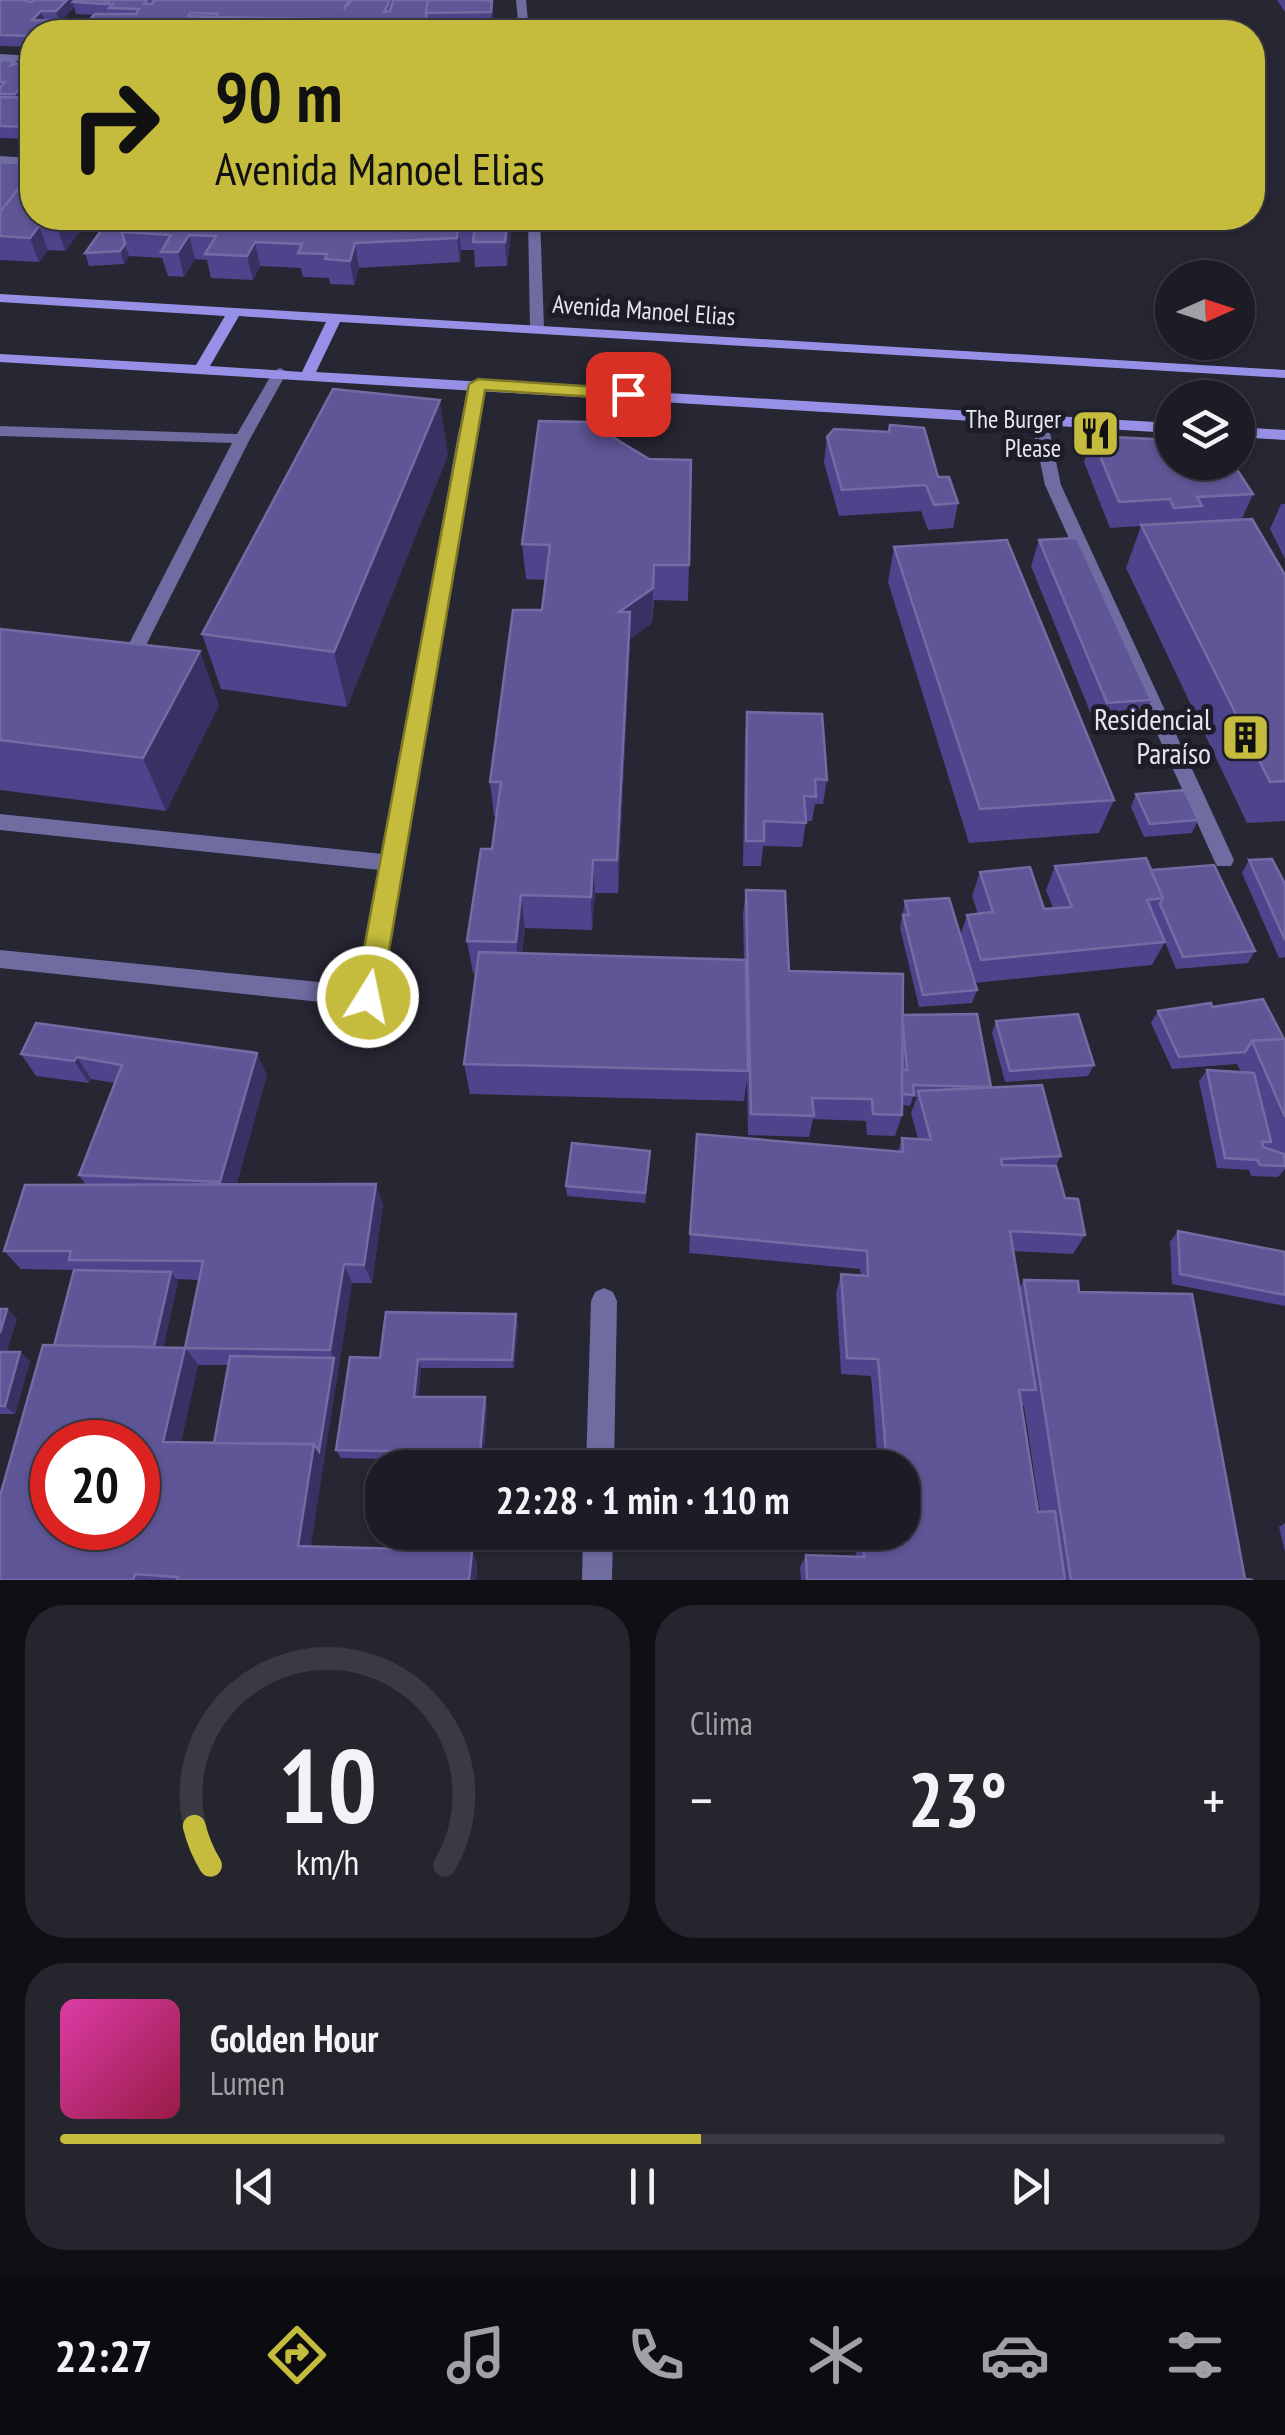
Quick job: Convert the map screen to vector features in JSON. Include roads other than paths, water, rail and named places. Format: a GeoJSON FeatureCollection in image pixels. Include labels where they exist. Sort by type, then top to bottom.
{"type":"FeatureCollection","features":[{"type":"Feature","properties":{"kind":"main road","name":"Avenida Manoel Elias"},"geometry":{"type":"LineString","coordinates":[[0,298],[1285,374]]}},
{"type":"Feature","properties":{"kind":"main road"},"geometry":{"type":"LineString","coordinates":[[202,368],[234,312]]}},
{"type":"Feature","properties":{"kind":"main road"},"geometry":{"type":"LineString","coordinates":[[308,374],[334,318]]}},
{"type":"Feature","properties":{"kind":"main road"},"geometry":{"type":"LineString","coordinates":[[0,358],[1155,427]]}},
{"type":"Feature","properties":{"kind":"main road"},"geometry":{"type":"LineString","coordinates":[[1255,433],[1285,435]]}},
{"type":"Feature","properties":{"kind":"street"},"geometry":{"type":"LineString","coordinates":[[534,230],[538,328]]}},
{"type":"Feature","properties":{"kind":"street"},"geometry":{"type":"LineString","coordinates":[[116,685],[280,372]]}},
{"type":"Feature","properties":{"kind":"street"},"geometry":{"type":"LineString","coordinates":[[0,959],[368,997],[478,384]]}},
{"type":"Feature","properties":{"kind":"street"},"geometry":{"type":"LineString","coordinates":[[1039,419],[1053,485],[1224,860]]}},
{"type":"Feature","properties":{"kind":"street"},"geometry":{"type":"LineString","coordinates":[[0,431],[242,439]]}},
{"type":"Feature","properties":{"kind":"street"},"geometry":{"type":"LineString","coordinates":[[0,822],[392,863]]}},
{"type":"Feature","properties":{"kind":"street"},"geometry":{"type":"LineString","coordinates":[[600,1450],[604,1301]]}},
{"type":"Feature","properties":{"kind":"street"},"geometry":{"type":"LineString","coordinates":[[597,1580],[598,1550]]}},
{"type":"Feature","properties":{"kind":"place","name":"The Burger Please"},"geometry":{"type":"Point","coordinates":[1096,433]}},
{"type":"Feature","properties":{"kind":"place","name":"Residencial Paraíso"},"geometry":{"type":"Point","coordinates":[1246,737]}}]}
